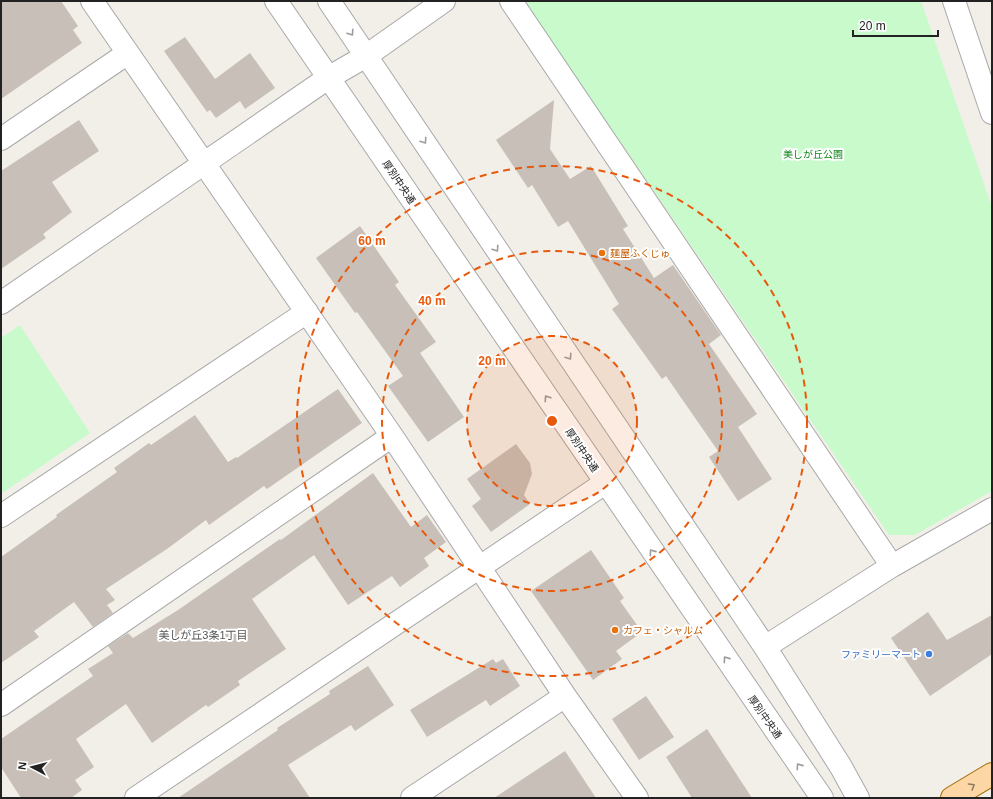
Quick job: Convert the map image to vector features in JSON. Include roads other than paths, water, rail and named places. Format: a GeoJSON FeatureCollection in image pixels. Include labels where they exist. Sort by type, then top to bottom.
{"type":"FeatureCollection","features":[{"type":"Feature","properties":{"kind":"main road"},"geometry":{"type":"LineString","coordinates":[[952,798],[992,774]]}},
{"type":"Feature","properties":{"kind":"street"},"geometry":{"type":"LineString","coordinates":[[92,1],[392,436],[480,566],[565,696],[638,798]]}},
{"type":"Feature","properties":{"kind":"street","name":"厚別中央通"},"geometry":{"type":"LineString","coordinates":[[276,1],[604,483],[822,798]]}},
{"type":"Feature","properties":{"kind":"street"},"geometry":{"type":"LineString","coordinates":[[329,1],[765,647],[842,767],[858,798]]}},
{"type":"Feature","properties":{"kind":"street"},"geometry":{"type":"LineString","coordinates":[[1,303],[328,78],[366,56],[444,1]]}},
{"type":"Feature","properties":{"kind":"street"},"geometry":{"type":"LineString","coordinates":[[510,1],[892,566]]}},
{"type":"Feature","properties":{"kind":"street"},"geometry":{"type":"LineString","coordinates":[[954,1],[992,113]]}},
{"type":"Feature","properties":{"kind":"street"},"geometry":{"type":"LineString","coordinates":[[1,139],[128,53]]}},
{"type":"Feature","properties":{"kind":"street"},"geometry":{"type":"LineString","coordinates":[[1,516],[307,312]]}},
{"type":"Feature","properties":{"kind":"street"},"geometry":{"type":"LineString","coordinates":[[1,705],[392,436]]}},
{"type":"Feature","properties":{"kind":"street"},"geometry":{"type":"LineString","coordinates":[[136,798],[604,483]]}},
{"type":"Feature","properties":{"kind":"street"},"geometry":{"type":"LineString","coordinates":[[765,647],[892,566],[992,509]]}},
{"type":"Feature","properties":{"kind":"street"},"geometry":{"type":"LineString","coordinates":[[412,798],[565,696]]}},
{"type":"Feature","properties":{"kind":"place","name":"麺屋ふくじゅ"},"geometry":{"type":"Point","coordinates":[602,253]}},
{"type":"Feature","properties":{"kind":"place","name":"カフェ・シャルム"},"geometry":{"type":"Point","coordinates":[615,630]}},
{"type":"Feature","properties":{"kind":"place","name":"ファミリーマート"},"geometry":{"type":"Point","coordinates":[929,654]}},
{"type":"Feature","properties":{"kind":"district","name":"美しが丘3条1丁目"},"geometry":{"type":"Point","coordinates":[203,635]}},
{"type":"Feature","properties":{"kind":"park label","name":"美しが丘公園"},"geometry":{"type":"Point","coordinates":[813,154]}}]}
